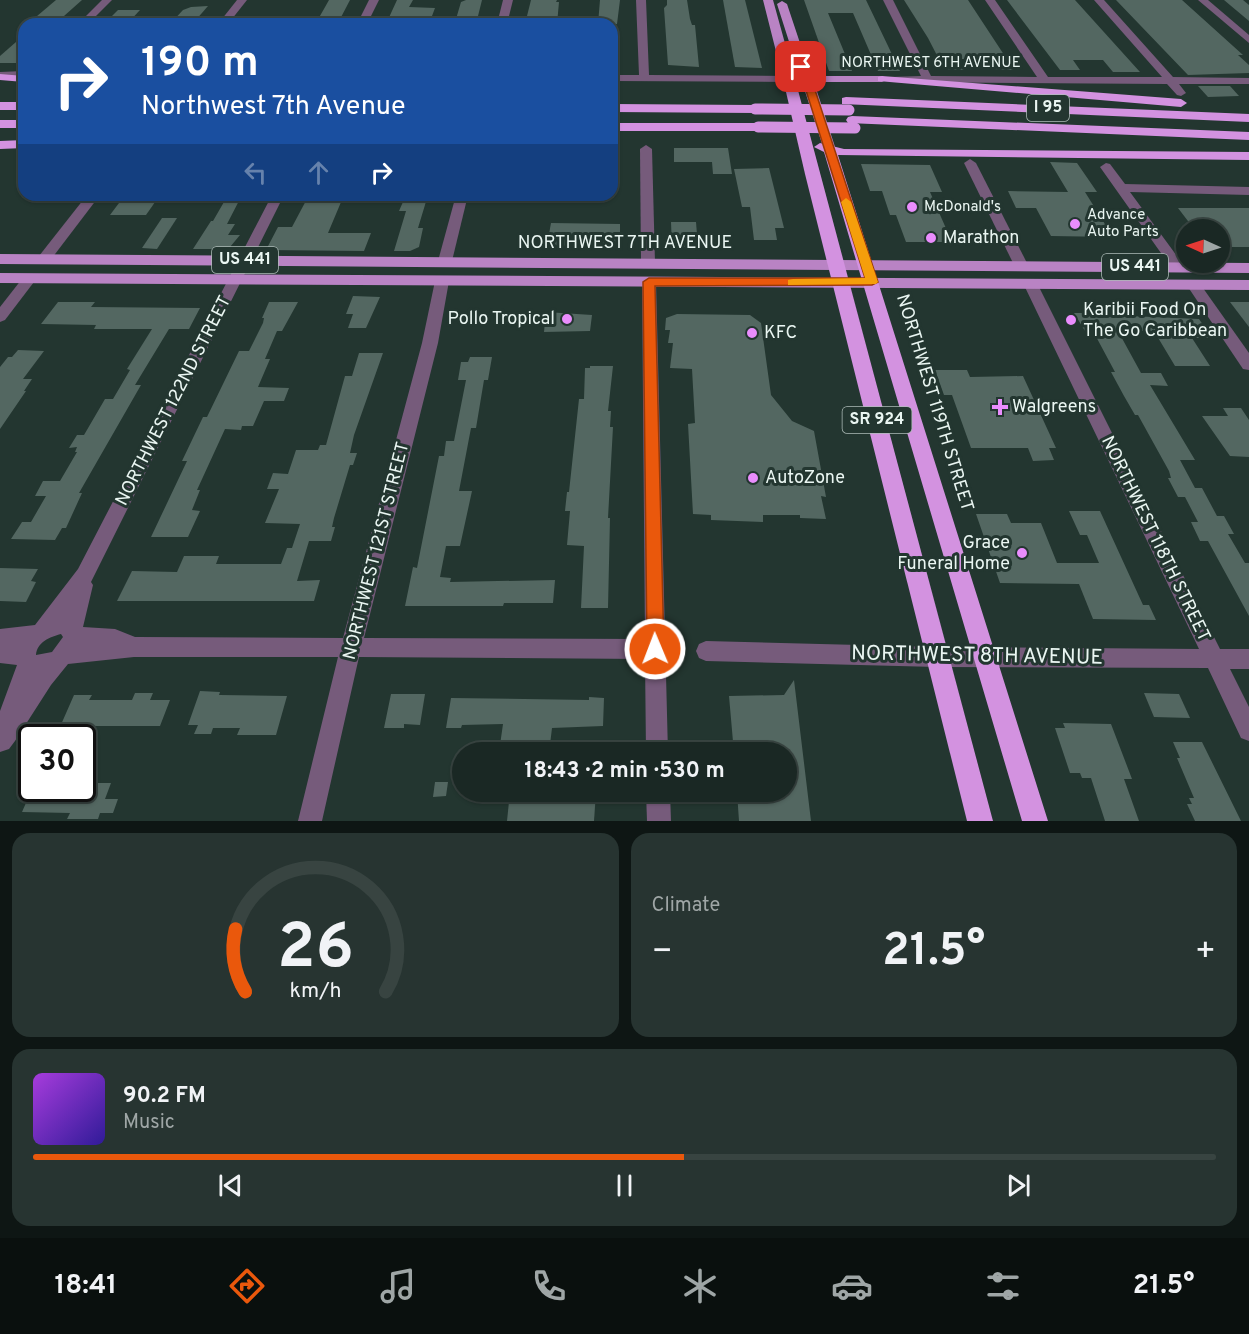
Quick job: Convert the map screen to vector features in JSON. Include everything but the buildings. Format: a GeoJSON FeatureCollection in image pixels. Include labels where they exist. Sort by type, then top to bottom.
{"type":"FeatureCollection","features":[{"type":"Feature","properties":{"kind":"highway"},"geometry":{"type":"LineString","coordinates":[[0,76],[18,78]]}},
{"type":"Feature","properties":{"kind":"highway","name":"SR 924"},"geometry":{"type":"LineString","coordinates":[[789,79],[980,821]]}},
{"type":"Feature","properties":{"kind":"highway"},"geometry":{"type":"LineString","coordinates":[[882,79],[964,83],[1249,108]]}},
{"type":"Feature","properties":{"kind":"highway"},"geometry":{"type":"LineString","coordinates":[[0,98],[18,98]]}},
{"type":"Feature","properties":{"kind":"highway","name":"I 95"},"geometry":{"type":"LineString","coordinates":[[618,101],[756,114],[1249,118]]}},
{"type":"Feature","properties":{"kind":"highway"},"geometry":{"type":"LineString","coordinates":[[0,106],[18,106]]}},
{"type":"Feature","properties":{"kind":"highway"},"geometry":{"type":"LineString","coordinates":[[618,108],[756,114],[1042,116],[1249,127]]}},
{"type":"Feature","properties":{"kind":"highway"},"geometry":{"type":"LineString","coordinates":[[618,118],[756,114]]}},
{"type":"Feature","properties":{"kind":"highway","name":"I 95"},"geometry":{"type":"LineString","coordinates":[[618,126],[756,114]]}},
{"type":"Feature","properties":{"kind":"highway"},"geometry":{"type":"LineString","coordinates":[[0,115],[18,115]]}},
{"type":"Feature","properties":{"kind":"highway"},"geometry":{"type":"LineString","coordinates":[[851,115],[1249,136]]}},
{"type":"Feature","properties":{"kind":"highway","name":"I 95"},"geometry":{"type":"LineString","coordinates":[[851,115],[1048,134],[1249,145]]}},
{"type":"Feature","properties":{"kind":"highway"},"geometry":{"type":"LineString","coordinates":[[0,124],[18,124]]}},
{"type":"Feature","properties":{"kind":"highway"},"geometry":{"type":"LineString","coordinates":[[802,132],[823,148],[844,153],[1249,156]]}},
{"type":"Feature","properties":{"kind":"highway"},"geometry":{"type":"LineString","coordinates":[[0,145],[18,144]]}},
{"type":"Feature","properties":{"kind":"highway","name":"NORTHWEST 119TH STREET"},"geometry":{"type":"LineString","coordinates":[[830,150],[1035,821]]}},
{"type":"Feature","properties":{"kind":"main road","name":"SR 924"},"geometry":{"type":"LineString","coordinates":[[768,0],[789,79]]}},
{"type":"Feature","properties":{"kind":"main road","name":"NORTHWEST 119TH STREET"},"geometry":{"type":"LineString","coordinates":[[781,0],[830,150]]}},
{"type":"Feature","properties":{"kind":"main road","name":"NORTHWEST 6TH AVENUE"},"geometry":{"type":"LineString","coordinates":[[789,79],[805,77],[882,79]]}},
{"type":"Feature","properties":{"kind":"main road","name":"NORTHWEST 7TH AVENUE"},"geometry":{"type":"LineString","coordinates":[[0,259],[1176,267]]}},
{"type":"Feature","properties":{"kind":"main road"},"geometry":{"type":"LineString","coordinates":[[30,278],[44,259]]}},
{"type":"Feature","properties":{"kind":"main road"},"geometry":{"type":"LineString","coordinates":[[351,280],[390,272],[418,272],[445,261]]}},
{"type":"Feature","properties":{"kind":"main road"},"geometry":{"type":"LineString","coordinates":[[442,281],[474,270],[542,270],[575,262]]}},
{"type":"Feature","properties":{"kind":"main road"},"geometry":{"type":"LineString","coordinates":[[1072,283],[1089,276],[1153,277],[1176,268]]}},
{"type":"Feature","properties":{"kind":"main road","name":"NORTHWEST 7TH AVENUE"},"geometry":{"type":"LineString","coordinates":[[1230,268],[1249,268]]}},
{"type":"Feature","properties":{"kind":"main road"},"geometry":{"type":"LineString","coordinates":[[1193,284],[1211,276],[1249,276]]}},
{"type":"Feature","properties":{"kind":"main road","name":"US 441"},"geometry":{"type":"LineString","coordinates":[[0,278],[1249,285]]}},
{"type":"Feature","properties":{"kind":"street"},"geometry":{"type":"LineString","coordinates":[[89,18],[108,0]]}},
{"type":"Feature","properties":{"kind":"street"},"geometry":{"type":"LineString","coordinates":[[228,18],[242,0]]}},
{"type":"Feature","properties":{"kind":"street"},"geometry":{"type":"LineString","coordinates":[[365,18],[374,0]]}},
{"type":"Feature","properties":{"kind":"street"},"geometry":{"type":"LineString","coordinates":[[504,18],[508,0]]}},
{"type":"Feature","properties":{"kind":"street"},"geometry":{"type":"LineString","coordinates":[[641,0],[644,78]]}},
{"type":"Feature","properties":{"kind":"street"},"geometry":{"type":"LineString","coordinates":[[888,0],[927,78]]}},
{"type":"Feature","properties":{"kind":"street"},"geometry":{"type":"LineString","coordinates":[[990,0],[1044,79]]}},
{"type":"Feature","properties":{"kind":"street"},"geometry":{"type":"LineString","coordinates":[[1099,0],[1181,93]]}},
{"type":"Feature","properties":{"kind":"street"},"geometry":{"type":"LineString","coordinates":[[1203,0],[1249,40]]}},
{"type":"Feature","properties":{"kind":"street"},"geometry":{"type":"LineString","coordinates":[[0,76],[18,74]]}},
{"type":"Feature","properties":{"kind":"street","name":"NORTHWEST 6TH AVENUE"},"geometry":{"type":"LineString","coordinates":[[618,78],[789,79]]}},
{"type":"Feature","properties":{"kind":"street","name":"NORTHWEST 6TH AVENUE"},"geometry":{"type":"LineString","coordinates":[[882,79],[1249,81]]}},
{"type":"Feature","properties":{"kind":"street"},"geometry":{"type":"LineString","coordinates":[[646,149],[648,262]]}},
{"type":"Feature","properties":{"kind":"street"},"geometry":{"type":"LineString","coordinates":[[970,163],[1021,265]]}},
{"type":"Feature","properties":{"kind":"street"},"geometry":{"type":"LineString","coordinates":[[1106,166],[1176,264]]}},
{"type":"Feature","properties":{"kind":"street"},"geometry":{"type":"LineString","coordinates":[[1121,188],[1249,191]]}},
{"type":"Feature","properties":{"kind":"street"},"geometry":{"type":"LineString","coordinates":[[44,259],[89,201]]}},
{"type":"Feature","properties":{"kind":"street","name":"NORTHWEST 122ND STREET"},"geometry":{"type":"LineString","coordinates":[[0,741],[26,660],[24,649],[85,575],[275,201]]}},
{"type":"Feature","properties":{"kind":"street"},"geometry":{"type":"LineString","coordinates":[[445,261],[460,201]]}},
{"type":"Feature","properties":{"kind":"street"},"geometry":{"type":"LineString","coordinates":[[0,316],[30,278]]}},
{"type":"Feature","properties":{"kind":"street","name":"NORTHWEST 121ST STREET"},"geometry":{"type":"LineString","coordinates":[[310,821],[351,648],[430,344],[442,281]]}},
{"type":"Feature","properties":{"kind":"street"},"geometry":{"type":"LineString","coordinates":[[649,282],[657,742]]}},
{"type":"Feature","properties":{"kind":"street","name":"NORTHWEST 118TH STREET"},"geometry":{"type":"LineString","coordinates":[[1030,283],[1249,730]]}},
{"type":"Feature","properties":{"kind":"street"},"geometry":{"type":"LineString","coordinates":[[1193,284],[1249,365]]}},
{"type":"Feature","properties":{"kind":"street","name":"NORTHWEST 122ND STREET"},"geometry":{"type":"LineString","coordinates":[[0,741],[15,725],[42,680],[67,646],[85,575]]}},
{"type":"Feature","properties":{"kind":"street"},"geometry":{"type":"LineString","coordinates":[[0,638],[61,625],[67,646]]}},
{"type":"Feature","properties":{"kind":"street"},"geometry":{"type":"LineString","coordinates":[[67,646],[83,652],[112,652],[134,647],[655,649]]}},
{"type":"Feature","properties":{"kind":"street"},"geometry":{"type":"LineString","coordinates":[[0,653],[26,660],[35,666],[67,646]]}},
{"type":"Feature","properties":{"kind":"street","name":"NORTHWEST 8TH AVENUE"},"geometry":{"type":"LineString","coordinates":[[706,651],[938,657],[1249,659]]}},
{"type":"Feature","properties":{"kind":"street"},"geometry":{"type":"LineString","coordinates":[[658,802],[659,821]]}},
{"type":"Feature","properties":{"kind":"slow traffic"},"geometry":{"type":"LineString","coordinates":[[793,282],[872,282],[846,202]]}},
{"type":"Feature","properties":{"kind":"place","name":"McDonald's"},"geometry":{"type":"Point","coordinates":[912,207]}},
{"type":"Feature","properties":{"kind":"place","name":"Advance Auto Parts"},"geometry":{"type":"Point","coordinates":[1075,224]}},
{"type":"Feature","properties":{"kind":"place","name":"Marathon"},"geometry":{"type":"Point","coordinates":[931,238]}},
{"type":"Feature","properties":{"kind":"place","name":"Pollo Tropical"},"geometry":{"type":"Point","coordinates":[567,319]}},
{"type":"Feature","properties":{"kind":"place","name":"Karibii Food On The Go Caribbean"},"geometry":{"type":"Point","coordinates":[1071,320]}},
{"type":"Feature","properties":{"kind":"place","name":"KFC"},"geometry":{"type":"Point","coordinates":[752,333]}},
{"type":"Feature","properties":{"kind":"place","name":"Walgreens"},"geometry":{"type":"Point","coordinates":[1000,407]}},
{"type":"Feature","properties":{"kind":"place","name":"AutoZone"},"geometry":{"type":"Point","coordinates":[753,478]}},
{"type":"Feature","properties":{"kind":"place","name":"Grace Funeral Home"},"geometry":{"type":"Point","coordinates":[1022,553]}},
{"type":"Feature","properties":{"kind":"route"},"geometry":{"type":"LineString","coordinates":[[655,649],[649,282],[872,282],[812,93],[801,67]]}}]}
